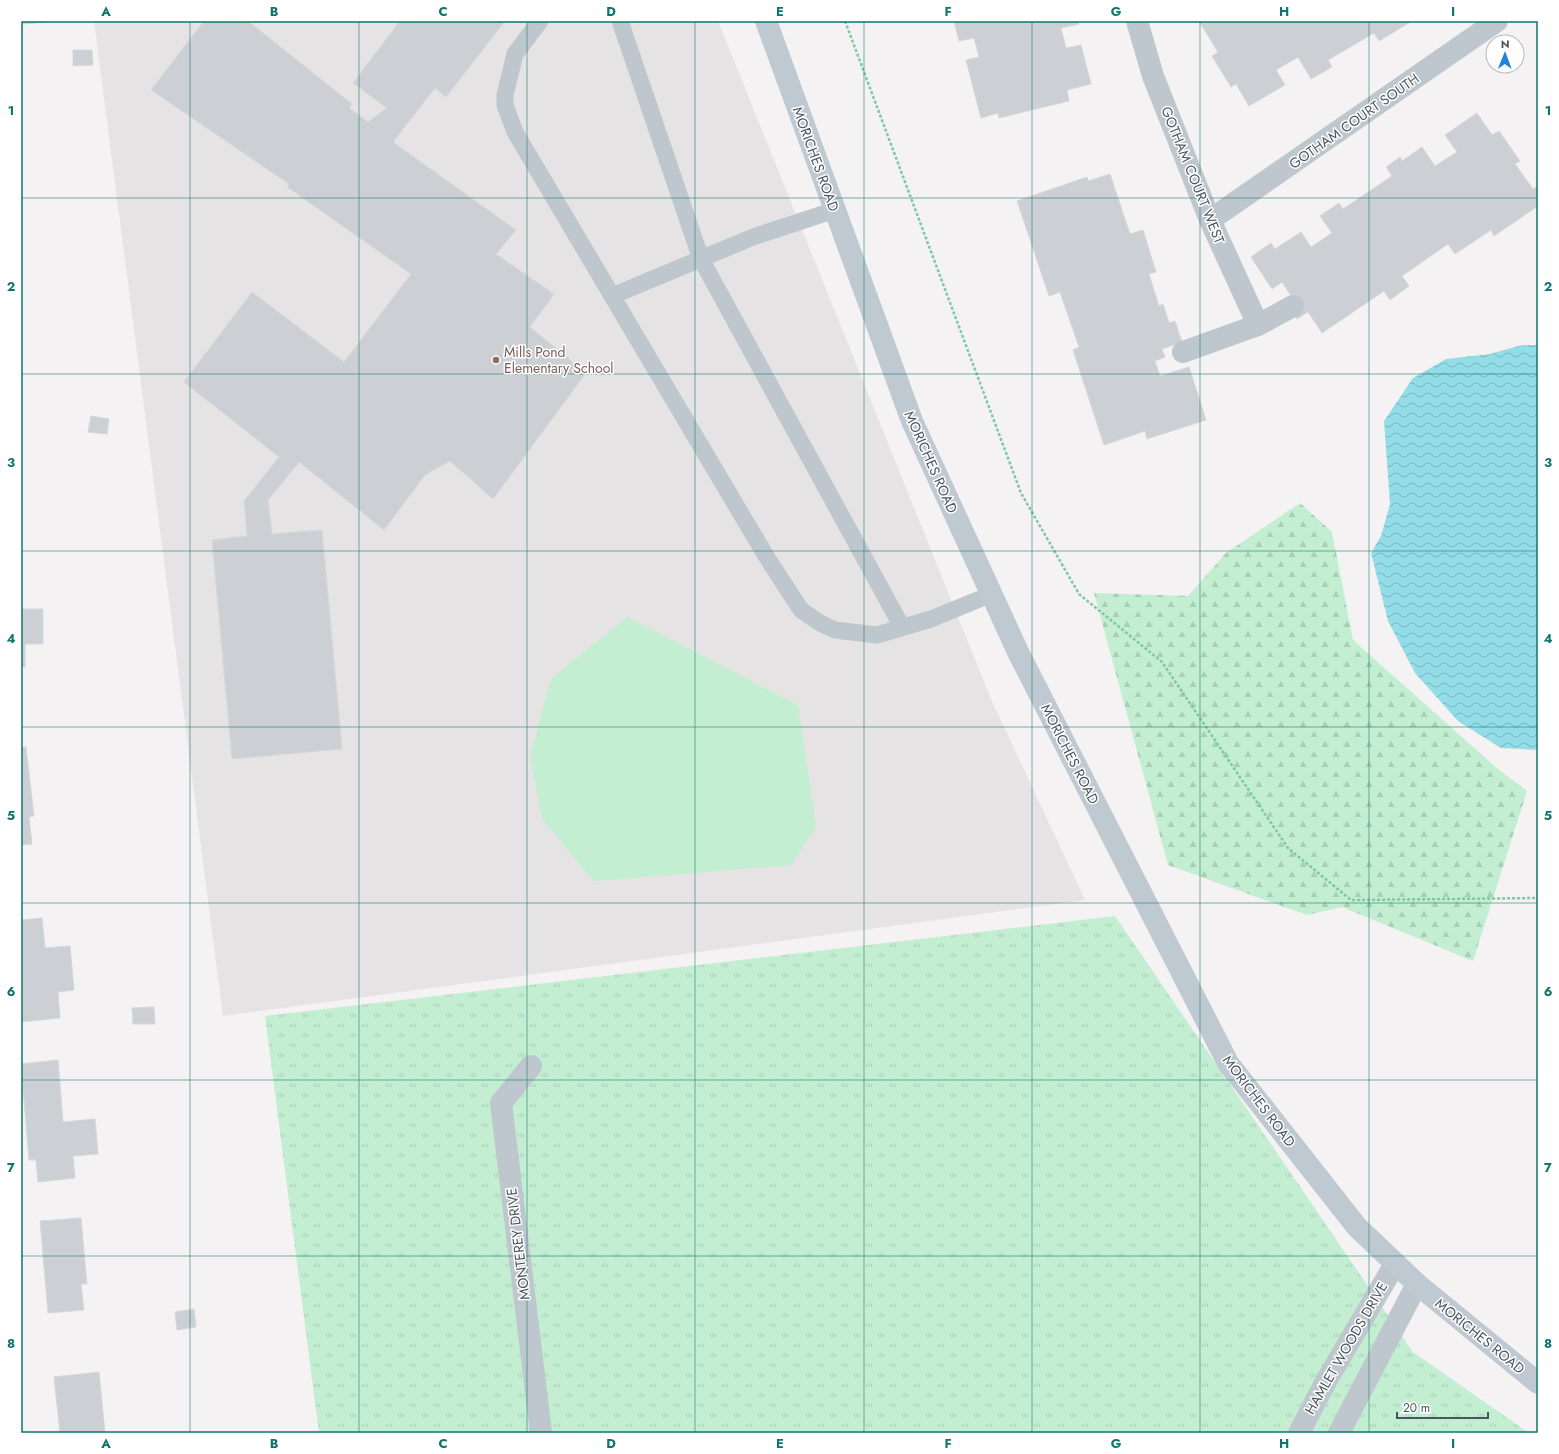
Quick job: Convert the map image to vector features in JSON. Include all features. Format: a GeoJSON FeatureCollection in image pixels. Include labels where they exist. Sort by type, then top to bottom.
{"type":"FeatureCollection","features":[{"type":"Feature","properties":{"kind":"main road","name":"MORICHES ROAD"},"geometry":{"type":"LineString","coordinates":[[766,21],[912,421],[1018,652],[1228,1063],[1357,1227],[1416,1284],[1538,1383]]}},
{"type":"Feature","properties":{"kind":"street","name":"GOTHAM COURT WEST"},"geometry":{"type":"LineString","coordinates":[[1137,21],[1153,76],[1210,220],[1258,325]]}},
{"type":"Feature","properties":{"kind":"street","name":"GOTHAM COURT SOUTH"},"geometry":{"type":"LineString","coordinates":[[1210,220],[1497,21]]}},
{"type":"Feature","properties":{"kind":"street"},"geometry":{"type":"LineString","coordinates":[[1183,352],[1258,325],[1293,306]]}},
{"type":"Feature","properties":{"kind":"street","name":"MONTEREY DRIVE"},"geometry":{"type":"LineString","coordinates":[[531,1066],[501,1103],[541,1433]]}},
{"type":"Feature","properties":{"kind":"street","name":"HAMLET WOODS DRIVE"},"geometry":{"type":"LineString","coordinates":[[1299,1433],[1325,1383],[1395,1264]]}},
{"type":"Feature","properties":{"kind":"street"},"geometry":{"type":"LineString","coordinates":[[1339,1433],[1416,1284]]}},
{"type":"Feature","properties":{"kind":"lane"},"geometry":{"type":"LineString","coordinates":[[540,21],[515,54],[505,95],[505,105],[515,132],[766,556],[801,610],[820,623],[835,630],[877,635],[930,619],[992,594]]}},
{"type":"Feature","properties":{"kind":"lane"},"geometry":{"type":"LineString","coordinates":[[620,21],[701,259],[902,627]]}},
{"type":"Feature","properties":{"kind":"lane"},"geometry":{"type":"LineString","coordinates":[[612,296],[753,237],[835,210]]}},
{"type":"Feature","properties":{"kind":"path"},"geometry":{"type":"LineString","coordinates":[[845,21],[1021,493],[1079,594],[1162,662],[1288,848],[1351,900],[1538,898]]}},
{"type":"Feature","properties":{"kind":"shaded area","name":"Mills Pond Elementary School"},"geometry":{"type":"Polygon","coordinates":[[[94,21],[718,21],[991,699],[1085,900],[223,1016],[94,21]]]}},
{"type":"Feature","properties":{"kind":"green space"},"geometry":{"type":"Polygon","coordinates":[[[1300,503],[1332,532],[1353,640],[1498,769],[1527,791],[1473,961],[1342,907],[1307,915],[1168,865],[1094,593],[1188,596],[1226,553],[1300,503]]]}},
{"type":"Feature","properties":{"kind":"green space"},"geometry":{"type":"Polygon","coordinates":[[[627,617],[798,705],[816,827],[791,865],[594,881],[542,819],[530,756],[551,679],[627,617]]]}},
{"type":"Feature","properties":{"kind":"green space"},"geometry":{"type":"Polygon","coordinates":[[[1115,916],[1413,1352],[1529,1433],[319,1433],[265,1016],[1115,916]]]}},
{"type":"Feature","properties":{"kind":"water"},"geometry":{"type":"Polygon","coordinates":[[[1522,345],[1538,345],[1538,750],[1501,748],[1458,721],[1415,673],[1388,621],[1371,553],[1381,536],[1390,504],[1384,421],[1413,378],[1446,359],[1490,354],[1522,345]]]}},
{"type":"Feature","properties":{"kind":"building"},"geometry":{"type":"Polygon","coordinates":[[[21,21],[51,21],[51,22],[21,24],[21,21]]]}},
{"type":"Feature","properties":{"kind":"building"},"geometry":{"type":"Polygon","coordinates":[[[204,21],[248,21],[352,104],[349,108],[368,122],[387,108],[353,83],[400,21],[505,21],[446,97],[435,88],[393,142],[516,230],[496,254],[554,294],[530,327],[586,373],[493,499],[450,461],[425,475],[384,530],[299,462],[268,500],[272,534],[322,530],[342,749],[232,759],[212,540],[247,536],[244,501],[279,457],[184,382],[252,292],[344,362],[411,274],[287,187],[289,184],[151,90],[204,21]]]}},
{"type":"Feature","properties":{"kind":"building"},"geometry":{"type":"Polygon","coordinates":[[[954,21],[1078,21],[1079,24],[1061,28],[1066,48],[1081,45],[1091,84],[1067,90],[1069,101],[999,118],[998,113],[981,118],[966,60],[979,57],[974,38],[959,41],[954,21]]]}},
{"type":"Feature","properties":{"kind":"building"},"geometry":{"type":"Polygon","coordinates":[[[1199,21],[1412,21],[1379,41],[1374,33],[1328,60],[1332,67],[1311,79],[1298,57],[1276,70],[1285,85],[1249,106],[1236,84],[1231,87],[1212,56],[1218,52],[1199,21]]]}},
{"type":"Feature","properties":{"kind":"building"},"geometry":{"type":"Polygon","coordinates":[[[73,50],[92,50],[93,65],[73,66],[73,50]]]}},
{"type":"Feature","properties":{"kind":"building"},"geometry":{"type":"Polygon","coordinates":[[[1477,113],[1492,135],[1499,131],[1520,161],[1515,164],[1533,189],[1538,186],[1538,206],[1494,236],[1491,230],[1455,254],[1448,244],[1402,276],[1409,286],[1390,300],[1384,291],[1322,333],[1308,312],[1297,319],[1288,305],[1294,300],[1282,282],[1272,289],[1251,257],[1271,243],[1275,249],[1301,232],[1311,247],[1332,233],[1320,216],[1339,203],[1343,209],[1392,176],[1386,167],[1400,157],[1402,161],[1422,147],[1435,166],[1457,152],[1445,135],[1477,113]]]}},
{"type":"Feature","properties":{"kind":"building"},"geometry":{"type":"Polygon","coordinates":[[[1110,174],[1130,234],[1143,230],[1156,272],[1149,274],[1159,306],[1163,304],[1169,323],[1175,321],[1182,342],[1162,349],[1165,357],[1155,361],[1160,376],[1189,367],[1206,420],[1147,439],[1145,431],[1104,445],[1073,350],[1079,347],[1060,292],[1049,296],[1017,201],[1087,177],[1088,181],[1110,174]]]}},
{"type":"Feature","properties":{"kind":"building"},"geometry":{"type":"Polygon","coordinates":[[[91,416],[109,419],[107,434],[88,432],[91,416]]]}},
{"type":"Feature","properties":{"kind":"building"},"geometry":{"type":"Polygon","coordinates":[[[21,609],[43,609],[43,644],[25,644],[25,667],[21,666],[21,609]]]}},
{"type":"Feature","properties":{"kind":"building"},"geometry":{"type":"Polygon","coordinates":[[[26,747],[34,816],[29,817],[32,844],[21,845],[21,748],[26,747]]]}},
{"type":"Feature","properties":{"kind":"building"},"geometry":{"type":"Polygon","coordinates":[[[42,918],[45,948],[70,946],[74,990],[58,992],[60,1018],[21,1022],[21,920],[42,918]]]}},
{"type":"Feature","properties":{"kind":"building"},"geometry":{"type":"Polygon","coordinates":[[[154,1007],[155,1024],[133,1024],[132,1008],[154,1007]]]}},
{"type":"Feature","properties":{"kind":"building"},"geometry":{"type":"Polygon","coordinates":[[[58,1060],[63,1122],[95,1119],[98,1154],[73,1156],[75,1178],[38,1182],[36,1160],[29,1160],[21,1064],[58,1060]]]}},
{"type":"Feature","properties":{"kind":"building"},"geometry":{"type":"Polygon","coordinates":[[[81,1218],[87,1284],[81,1284],[84,1310],[48,1313],[40,1221],[81,1218]]]}},
{"type":"Feature","properties":{"kind":"building"},"geometry":{"type":"Polygon","coordinates":[[[194,1309],[196,1327],[177,1330],[175,1312],[194,1309]]]}},
{"type":"Feature","properties":{"kind":"building"},"geometry":{"type":"Polygon","coordinates":[[[99,1372],[105,1433],[60,1433],[54,1377],[99,1372]]]}},
{"type":"Feature","properties":{"kind":"place","name":"Mills Pond Elementary School"},"geometry":{"type":"Point","coordinates":[496,360]}}]}
